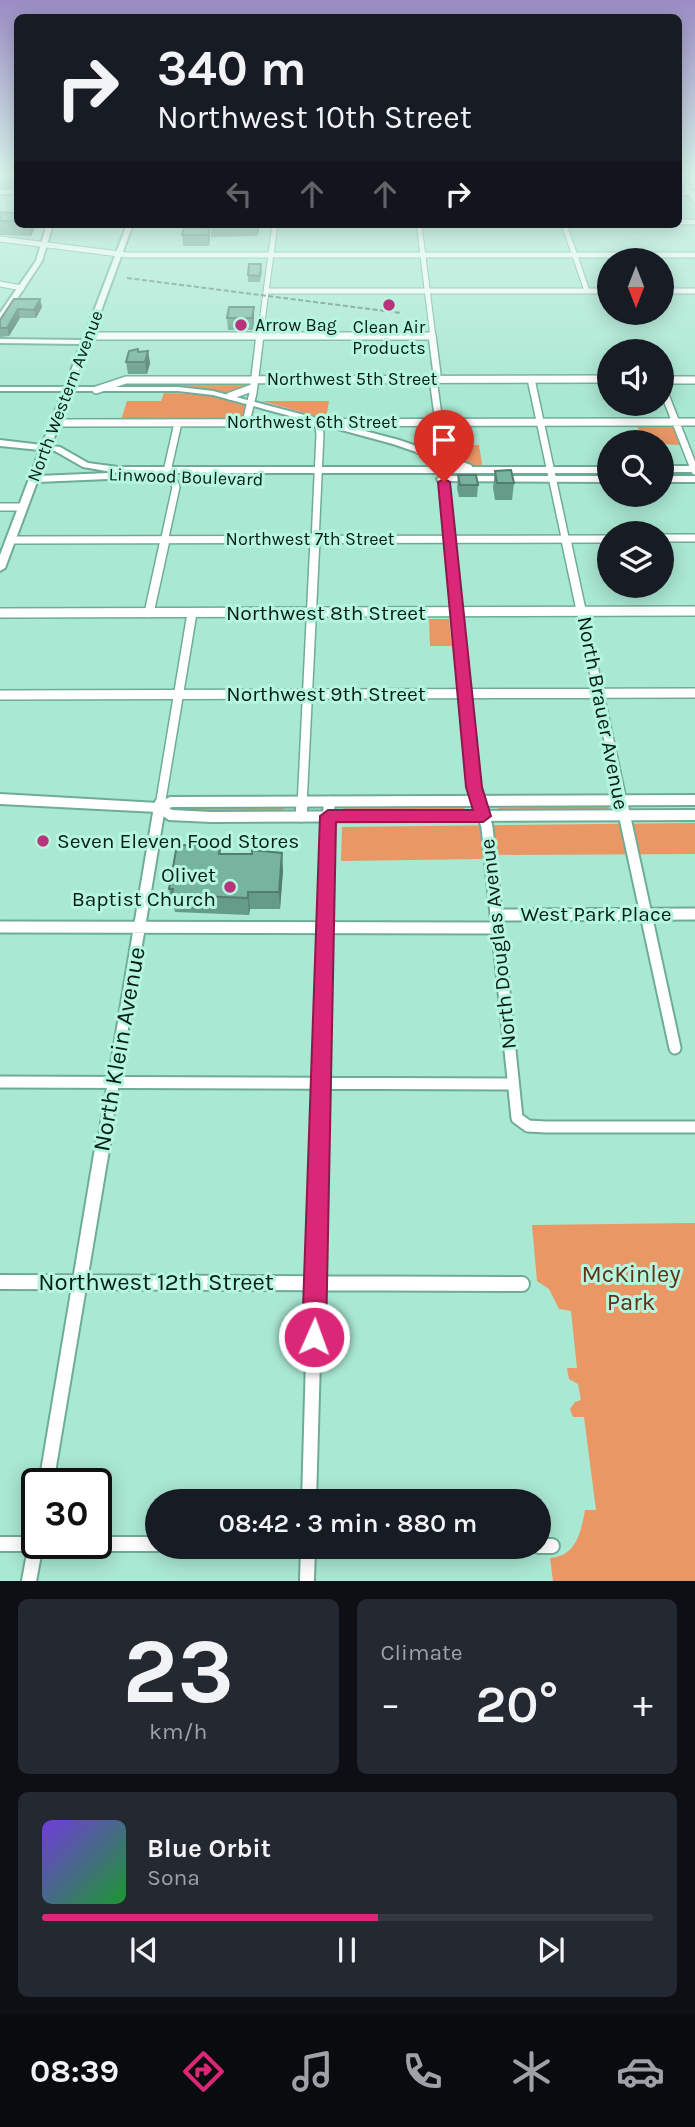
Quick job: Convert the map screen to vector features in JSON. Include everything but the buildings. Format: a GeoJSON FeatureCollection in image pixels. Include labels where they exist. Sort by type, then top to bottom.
{"type":"FeatureCollection","features":[{"type":"Feature","properties":{"kind":"main road"},"geometry":{"type":"LineString","coordinates":[[0,305],[40,261],[40,251]]}},
{"type":"Feature","properties":{"kind":"main road","name":"North Western Avenue"},"geometry":{"type":"LineString","coordinates":[[0,568],[120,251]]}},
{"type":"Feature","properties":{"kind":"main road"},"geometry":{"type":"LineString","coordinates":[[0,318],[17,287]]}},
{"type":"Feature","properties":{"kind":"main road"},"geometry":{"type":"LineString","coordinates":[[0,341],[87,339]]}},
{"type":"Feature","properties":{"kind":"main road"},"geometry":{"type":"LineString","coordinates":[[0,389],[178,390],[230,396],[487,471]]}},
{"type":"Feature","properties":{"kind":"main road"},"geometry":{"type":"LineString","coordinates":[[365,434],[363,428],[367,422]]}},
{"type":"Feature","properties":{"kind":"main road"},"geometry":{"type":"LineString","coordinates":[[0,443],[18,443],[45,449]]}},
{"type":"Feature","properties":{"kind":"main road","name":"Linwood Boulevard"},"geometry":{"type":"LineString","coordinates":[[45,449],[75,469],[108,476],[552,475],[597,471]]}},
{"type":"Feature","properties":{"kind":"main road","name":"Linwood Boulevard"},"geometry":{"type":"LineString","coordinates":[[45,449],[57,449],[79,463],[99,468],[173,475]]}},
{"type":"Feature","properties":{"kind":"main road"},"geometry":{"type":"LineString","coordinates":[[674,470],[695,472]]}},
{"type":"Feature","properties":{"kind":"main road","name":"Linwood Boulevard"},"geometry":{"type":"LineString","coordinates":[[443,475],[487,471],[597,478]]}},
{"type":"Feature","properties":{"kind":"main road"},"geometry":{"type":"LineString","coordinates":[[674,476],[695,472]]}},
{"type":"Feature","properties":{"kind":"main road"},"geometry":{"type":"LineString","coordinates":[[34,480],[108,476]]}},
{"type":"Feature","properties":{"kind":"main road"},"geometry":{"type":"LineString","coordinates":[[0,799],[160,808],[170,802],[695,800]]}},
{"type":"Feature","properties":{"kind":"main road"},"geometry":{"type":"LineString","coordinates":[[160,808],[169,815],[695,815]]}},
{"type":"Feature","properties":{"kind":"street"},"geometry":{"type":"LineString","coordinates":[[94,251],[119,254],[695,255]]}},
{"type":"Feature","properties":{"kind":"street"},"geometry":{"type":"LineString","coordinates":[[246,422],[272,251]]}},
{"type":"Feature","properties":{"kind":"street"},"geometry":{"type":"LineString","coordinates":[[422,251],[436,379],[434,386],[444,459]]}},
{"type":"Feature","properties":{"kind":"street"},"geometry":{"type":"LineString","coordinates":[[574,251],[587,291]]}},
{"type":"Feature","properties":{"kind":"street"},"geometry":{"type":"LineString","coordinates":[[0,284],[17,287]]}},
{"type":"Feature","properties":{"kind":"street"},"geometry":{"type":"LineString","coordinates":[[266,291],[597,291]]}},
{"type":"Feature","properties":{"kind":"street"},"geometry":{"type":"LineString","coordinates":[[674,291],[695,291]]}},
{"type":"Feature","properties":{"kind":"street"},"geometry":{"type":"LineString","coordinates":[[87,339],[432,336]]}},
{"type":"Feature","properties":{"kind":"street","name":"Northwest 5th Street"},"geometry":{"type":"LineString","coordinates":[[96,390],[126,380],[253,384],[436,379],[597,380]]}},
{"type":"Feature","properties":{"kind":"street","name":"North Brauer Avenue"},"geometry":{"type":"LineString","coordinates":[[531,379],[675,1048]]}},
{"type":"Feature","properties":{"kind":"street"},"geometry":{"type":"LineString","coordinates":[[674,380],[695,380]]}},
{"type":"Feature","properties":{"kind":"street"},"geometry":{"type":"LineString","coordinates":[[230,396],[253,384]]}},
{"type":"Feature","properties":{"kind":"street"},"geometry":{"type":"LineString","coordinates":[[672,416],[695,472]]}},
{"type":"Feature","properties":{"kind":"street"},"geometry":{"type":"LineString","coordinates":[[302,816],[316,539],[320,434],[318,421]]}},
{"type":"Feature","properties":{"kind":"street","name":"Northwest 6th Street"},"geometry":{"type":"LineString","coordinates":[[55,423],[695,422]]}},
{"type":"Feature","properties":{"kind":"street"},"geometry":{"type":"LineString","coordinates":[[149,614],[176,486],[168,467],[178,423]]}},
{"type":"Feature","properties":{"kind":"street"},"geometry":{"type":"LineString","coordinates":[[419,450],[435,447],[440,439]]}},
{"type":"Feature","properties":{"kind":"street","name":"North Douglas Avenue"},"geometry":{"type":"LineString","coordinates":[[443,475],[474,787],[483,816],[497,915],[496,928],[515,1112],[522,1124],[545,1127],[695,1127]]}},
{"type":"Feature","properties":{"kind":"street"},"geometry":{"type":"LineString","coordinates":[[0,507],[23,507]]}},
{"type":"Feature","properties":{"kind":"street","name":"Northwest 7th Street"},"geometry":{"type":"LineString","coordinates":[[10,540],[597,538]]}},
{"type":"Feature","properties":{"kind":"street"},"geometry":{"type":"LineString","coordinates":[[674,538],[695,538]]}},
{"type":"Feature","properties":{"kind":"street","name":"Northwest 8th Street"},"geometry":{"type":"LineString","coordinates":[[0,613],[695,611]]}},
{"type":"Feature","properties":{"kind":"street","name":"North Klein Avenue"},"geometry":{"type":"LineString","coordinates":[[49,1468],[192,613]]}},
{"type":"Feature","properties":{"kind":"street","name":"Northwest 9th Street"},"geometry":{"type":"LineString","coordinates":[[0,695],[695,693]]}},
{"type":"Feature","properties":{"kind":"street"},"geometry":{"type":"LineString","coordinates":[[309,1489],[329,801]]}},
{"type":"Feature","properties":{"kind":"street","name":"West Park Place"},"geometry":{"type":"LineString","coordinates":[[497,915],[695,914]]}},
{"type":"Feature","properties":{"kind":"street","name":"West Park Place"},"geometry":{"type":"LineString","coordinates":[[0,927],[496,928]]}},
{"type":"Feature","properties":{"kind":"street"},"geometry":{"type":"LineString","coordinates":[[0,1082],[512,1084]]}},
{"type":"Feature","properties":{"kind":"street","name":"Northwest 12th Street"},"geometry":{"type":"LineString","coordinates":[[0,1282],[522,1284]]}},
{"type":"Feature","properties":{"kind":"street"},"geometry":{"type":"LineString","coordinates":[[0,1544],[21,1542]]}},
{"type":"Feature","properties":{"kind":"street"},"geometry":{"type":"LineString","coordinates":[[112,1543],[145,1545]]}},
{"type":"Feature","properties":{"kind":"street"},"geometry":{"type":"LineString","coordinates":[[29,1581],[33,1559]]}},
{"type":"Feature","properties":{"kind":"street"},"geometry":{"type":"LineString","coordinates":[[307,1581],[308,1559]]}},
{"type":"Feature","properties":{"kind":"green space"},"geometry":{"type":"Polygon","coordinates":[[[120,382],[250,382],[249,387],[232,393],[179,387],[111,386],[120,382]]]}},
{"type":"Feature","properties":{"kind":"green space"},"geometry":{"type":"Polygon","coordinates":[[[164,393],[200,394],[242,403],[245,406],[242,420],[121,420],[127,401],[161,401],[164,393]]]}},
{"type":"Feature","properties":{"kind":"green space"},"geometry":{"type":"Polygon","coordinates":[[[262,401],[329,401],[326,419],[262,401]]]}},
{"type":"Feature","properties":{"kind":"green space"},"geometry":{"type":"Polygon","coordinates":[[[636,423],[672,424],[680,445],[674,445],[674,430],[638,430],[636,423]]]}},
{"type":"Feature","properties":{"kind":"green space"},"geometry":{"type":"Polygon","coordinates":[[[479,445],[482,464],[478,467],[449,456],[445,446],[479,445]]]}},
{"type":"Feature","properties":{"kind":"green space"},"geometry":{"type":"Polygon","coordinates":[[[429,619],[449,619],[452,646],[430,646],[429,619]]]}},
{"type":"Feature","properties":{"kind":"green space"},"geometry":{"type":"Polygon","coordinates":[[[462,805],[465,808],[462,811],[346,811],[343,808],[462,805]]]}},
{"type":"Feature","properties":{"kind":"green space"},"geometry":{"type":"Polygon","coordinates":[[[284,807],[283,811],[176,811],[174,808],[284,807]]]}},
{"type":"Feature","properties":{"kind":"green space"},"geometry":{"type":"Polygon","coordinates":[[[609,807],[607,810],[502,811],[498,808],[609,807]]]}},
{"type":"Feature","properties":{"kind":"green space"},"geometry":{"type":"Polygon","coordinates":[[[695,823],[695,854],[483,855],[482,859],[341,861],[342,827],[695,823]]]}},
{"type":"Feature","properties":{"kind":"green space","name":"McKinley Park"},"geometry":{"type":"Polygon","coordinates":[[[695,1223],[695,1581],[553,1581],[550,1559],[566,1553],[572,1547],[579,1534],[585,1510],[596,1510],[584,1417],[573,1417],[570,1409],[575,1402],[581,1400],[578,1384],[569,1379],[567,1368],[577,1368],[571,1311],[559,1309],[549,1289],[537,1281],[532,1225],[695,1223]]]}},
{"type":"Feature","properties":{"kind":"railway"},"geometry":{"type":"LineString","coordinates":[[127,278],[401,313]]}},
{"type":"Feature","properties":{"kind":"place","name":"Clean Air Products"},"geometry":{"type":"Point","coordinates":[389,305]}},
{"type":"Feature","properties":{"kind":"place","name":"Arrow Bag"},"geometry":{"type":"Point","coordinates":[241,325]}},
{"type":"Feature","properties":{"kind":"place","name":"Seven Eleven Food Stores"},"geometry":{"type":"Point","coordinates":[43,841]}},
{"type":"Feature","properties":{"kind":"place","name":"Olivet Baptist Church"},"geometry":{"type":"Point","coordinates":[230,887]}},
{"type":"Feature","properties":{"kind":"route"},"geometry":{"type":"LineString","coordinates":[[314,1337],[328,816],[483,816],[474,787],[444,482]]}}]}
